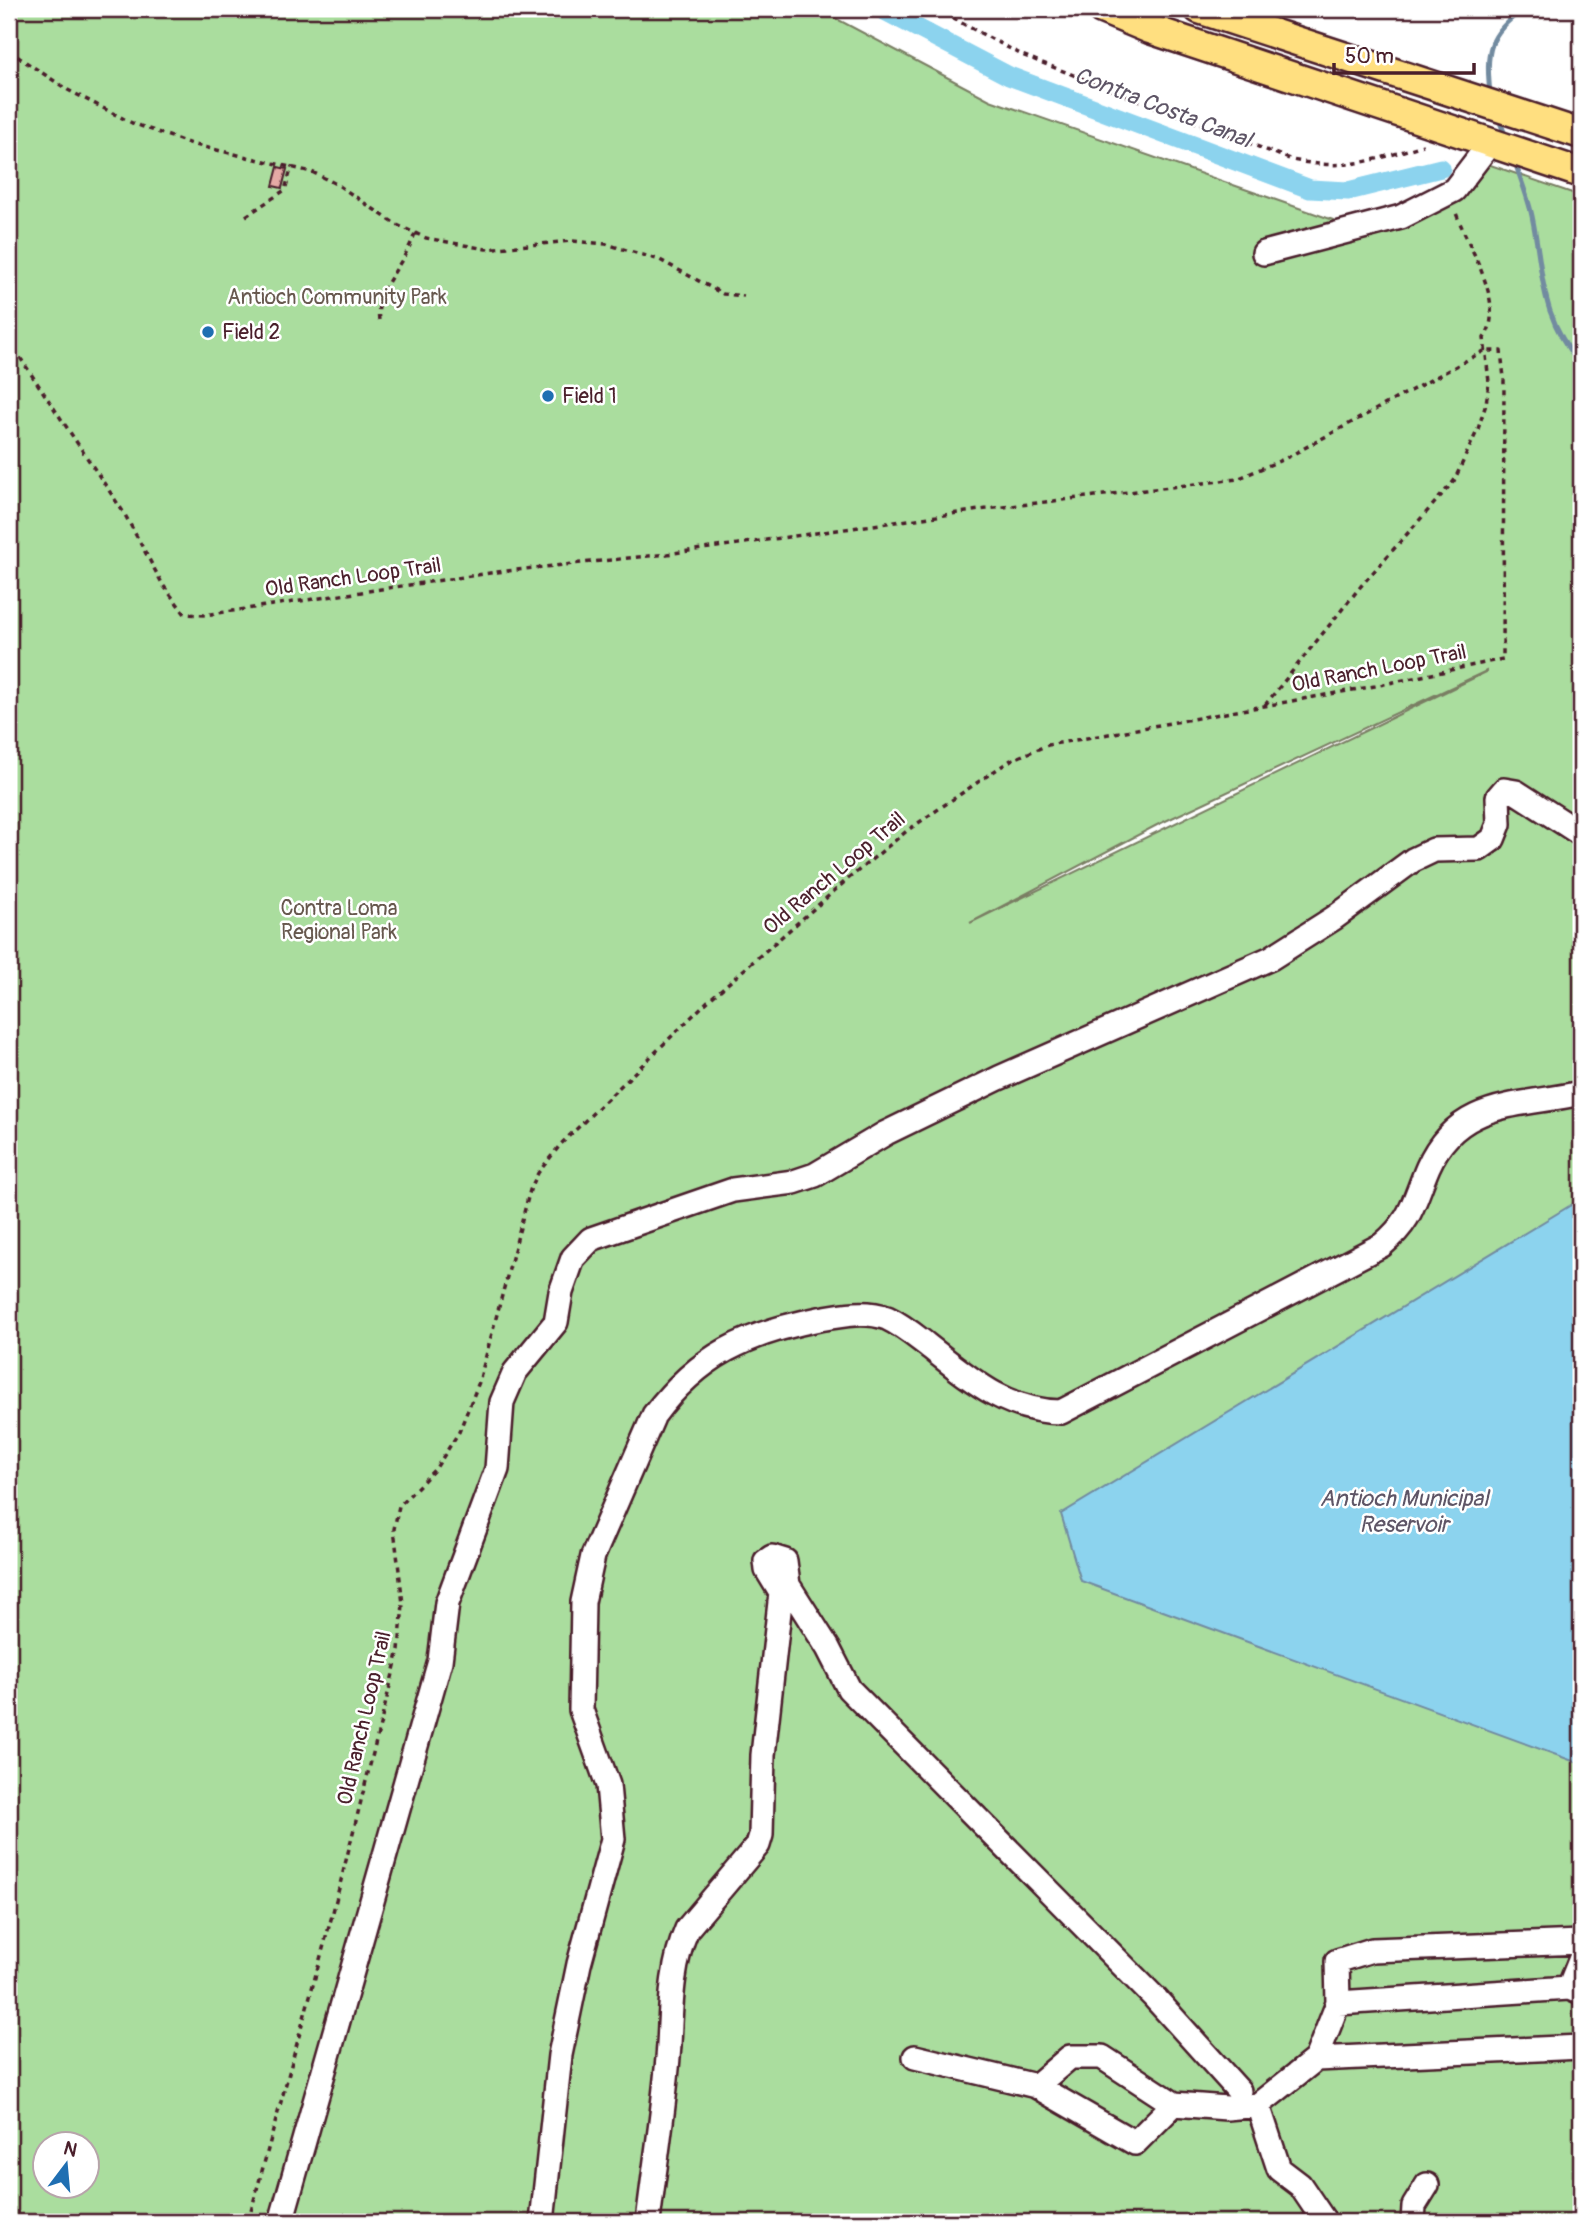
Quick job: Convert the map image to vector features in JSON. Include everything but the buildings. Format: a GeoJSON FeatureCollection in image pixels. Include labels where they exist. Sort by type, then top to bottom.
{"type":"FeatureCollection","features":[{"type":"Feature","properties":{"kind":"main road"},"geometry":{"type":"LineString","coordinates":[[1102,9],[1150,29],[1581,173]]}},
{"type":"Feature","properties":{"kind":"main road"},"geometry":{"type":"LineString","coordinates":[[1199,9],[1581,134]]}},
{"type":"Feature","properties":{"kind":"lane"},"geometry":{"type":"LineString","coordinates":[[1264,253],[1401,217],[1450,192],[1490,143]]}},
{"type":"Feature","properties":{"kind":"lane"},"geometry":{"type":"LineString","coordinates":[[281,2222],[440,1661],[447,1603],[497,1469],[502,1402],[515,1372],[556,1322],[561,1292],[573,1258],[592,1239],[733,1191],[794,1182],[815,1175],[886,1133],[999,1077],[1271,958],[1334,918],[1413,860],[1434,850],[1479,849],[1493,839],[1500,817],[1498,797],[1504,790],[1516,792],[1581,834]]}},
{"type":"Feature","properties":{"kind":"lane"},"geometry":{"type":"LineString","coordinates":[[542,2222],[560,2055],[579,1964],[613,1839],[608,1784],[581,1710],[583,1602],[593,1556],[654,1415],[666,1399],[704,1364],[748,1338],[783,1327],[862,1314],[886,1317],[906,1328],[995,1396],[1019,1407],[1061,1412],[1382,1245],[1408,1220],[1430,1164],[1444,1140],[1460,1124],[1503,1108],[1581,1093]]}},
{"type":"Feature","properties":{"kind":"lane"},"geometry":{"type":"LineString","coordinates":[[648,2222],[669,2045],[670,2001],[680,1944],[687,1929],[758,1846],[761,1835],[763,1755],[781,1593],[767,1570],[766,1561],[772,1557],[785,1561],[788,1585],[828,1648],[849,1689],[1155,1998],[1239,2091]]}},
{"type":"Feature","properties":{"kind":"lane"},"geometry":{"type":"LineString","coordinates":[[1035,2086],[1070,2057],[1102,2057],[1174,2105],[1227,2108],[1258,2105],[1316,2059],[1338,2003],[1337,1961],[1372,1950],[1581,1942]]}},
{"type":"Feature","properties":{"kind":"lane"},"geometry":{"type":"LineString","coordinates":[[1338,2003],[1575,1991],[1581,1958]]}},
{"type":"Feature","properties":{"kind":"lane"},"geometry":{"type":"LineString","coordinates":[[1316,2059],[1581,2047]]}},
{"type":"Feature","properties":{"kind":"lane"},"geometry":{"type":"LineString","coordinates":[[915,2057],[1035,2086],[1135,2143],[1174,2105]]}},
{"type":"Feature","properties":{"kind":"lane"},"geometry":{"type":"LineString","coordinates":[[1258,2105],[1279,2169],[1300,2185],[1325,2222]]}},
{"type":"Feature","properties":{"kind":"lane"},"geometry":{"type":"LineString","coordinates":[[1413,2222],[1414,2206],[1427,2185]]}},
{"type":"Feature","properties":{"kind":"path"},"geometry":{"type":"LineString","coordinates":[[935,9],[1022,55],[1292,160],[1324,166],[1361,164],[1429,143]]}},
{"type":"Feature","properties":{"kind":"path"},"geometry":{"type":"LineString","coordinates":[[9,51],[68,90],[132,123],[210,149],[292,166],[331,181],[415,233],[469,248],[503,248],[572,241],[606,244],[660,260],[723,294],[744,296]]}},
{"type":"Feature","properties":{"kind":"path"},"geometry":{"type":"LineString","coordinates":[[246,216],[285,190],[292,166]]}},
{"type":"Feature","properties":{"kind":"path"},"geometry":{"type":"LineString","coordinates":[[1264,706],[1369,576],[1454,481],[1479,429],[1489,382],[1483,338],[1490,329],[1492,310],[1450,192]]}},
{"type":"Feature","properties":{"kind":"path"},"geometry":{"type":"LineString","coordinates":[[379,320],[381,295],[405,260],[415,233]]}},
{"type":"Feature","properties":{"kind":"path","name":"Old Ranch Loop Trail"},"geometry":{"type":"LineString","coordinates":[[9,341],[124,513],[163,585],[185,614],[205,615],[497,572],[667,554],[1001,507],[1237,479],[1286,458],[1484,351],[1501,351],[1504,378],[1503,659],[1048,745],[1011,760],[908,830],[817,905],[605,1098],[538,1172],[518,1230],[479,1382],[459,1432],[436,1468],[399,1506],[396,1516],[394,1529],[403,1613],[399,1650],[372,1748],[336,1899],[248,2222]]}},
{"type":"Feature","properties":{"kind":"green space"},"geometry":{"type":"Polygon","coordinates":[[[9,9],[818,9],[990,100],[1359,229],[1401,217],[1476,160],[1581,196],[1581,2222],[9,2222],[9,9]],[[1486,672],[1157,825],[970,923],[1486,672]]]}},
{"type":"Feature","properties":{"kind":"water","name":"Antioch Municipal Reservoir"},"geometry":{"type":"Polygon","coordinates":[[[1581,1199],[1581,1764],[1081,1581],[1061,1514],[1581,1199]]]}},
{"type":"Feature","properties":{"kind":"waterway","name":"Contra Costa Canal"},"geometry":{"type":"LineString","coordinates":[[881,9],[1009,76],[1310,189],[1348,191],[1441,168]]}},
{"type":"Feature","properties":{"kind":"waterway"},"geometry":{"type":"LineString","coordinates":[[1490,94],[1488,67],[1492,45],[1503,27],[1524,9]]}},
{"type":"Feature","properties":{"kind":"waterway"},"geometry":{"type":"LineString","coordinates":[[1498,117],[1506,137]]}},
{"type":"Feature","properties":{"kind":"waterway"},"geometry":{"type":"LineString","coordinates":[[1514,159],[1530,209],[1550,311],[1567,346],[1581,366]]}},
{"type":"Feature","properties":{"kind":"place","name":"Field 2"},"geometry":{"type":"Point","coordinates":[208,332]}},
{"type":"Feature","properties":{"kind":"place","name":"Field 1"},"geometry":{"type":"Point","coordinates":[548,396]}},
{"type":"Feature","properties":{"kind":"park label","name":"Antioch Community Park"},"geometry":{"type":"Point","coordinates":[337,297]}},
{"type":"Feature","properties":{"kind":"park label","name":"Contra Loma Regional Park"},"geometry":{"type":"Point","coordinates":[339,920]}}]}
